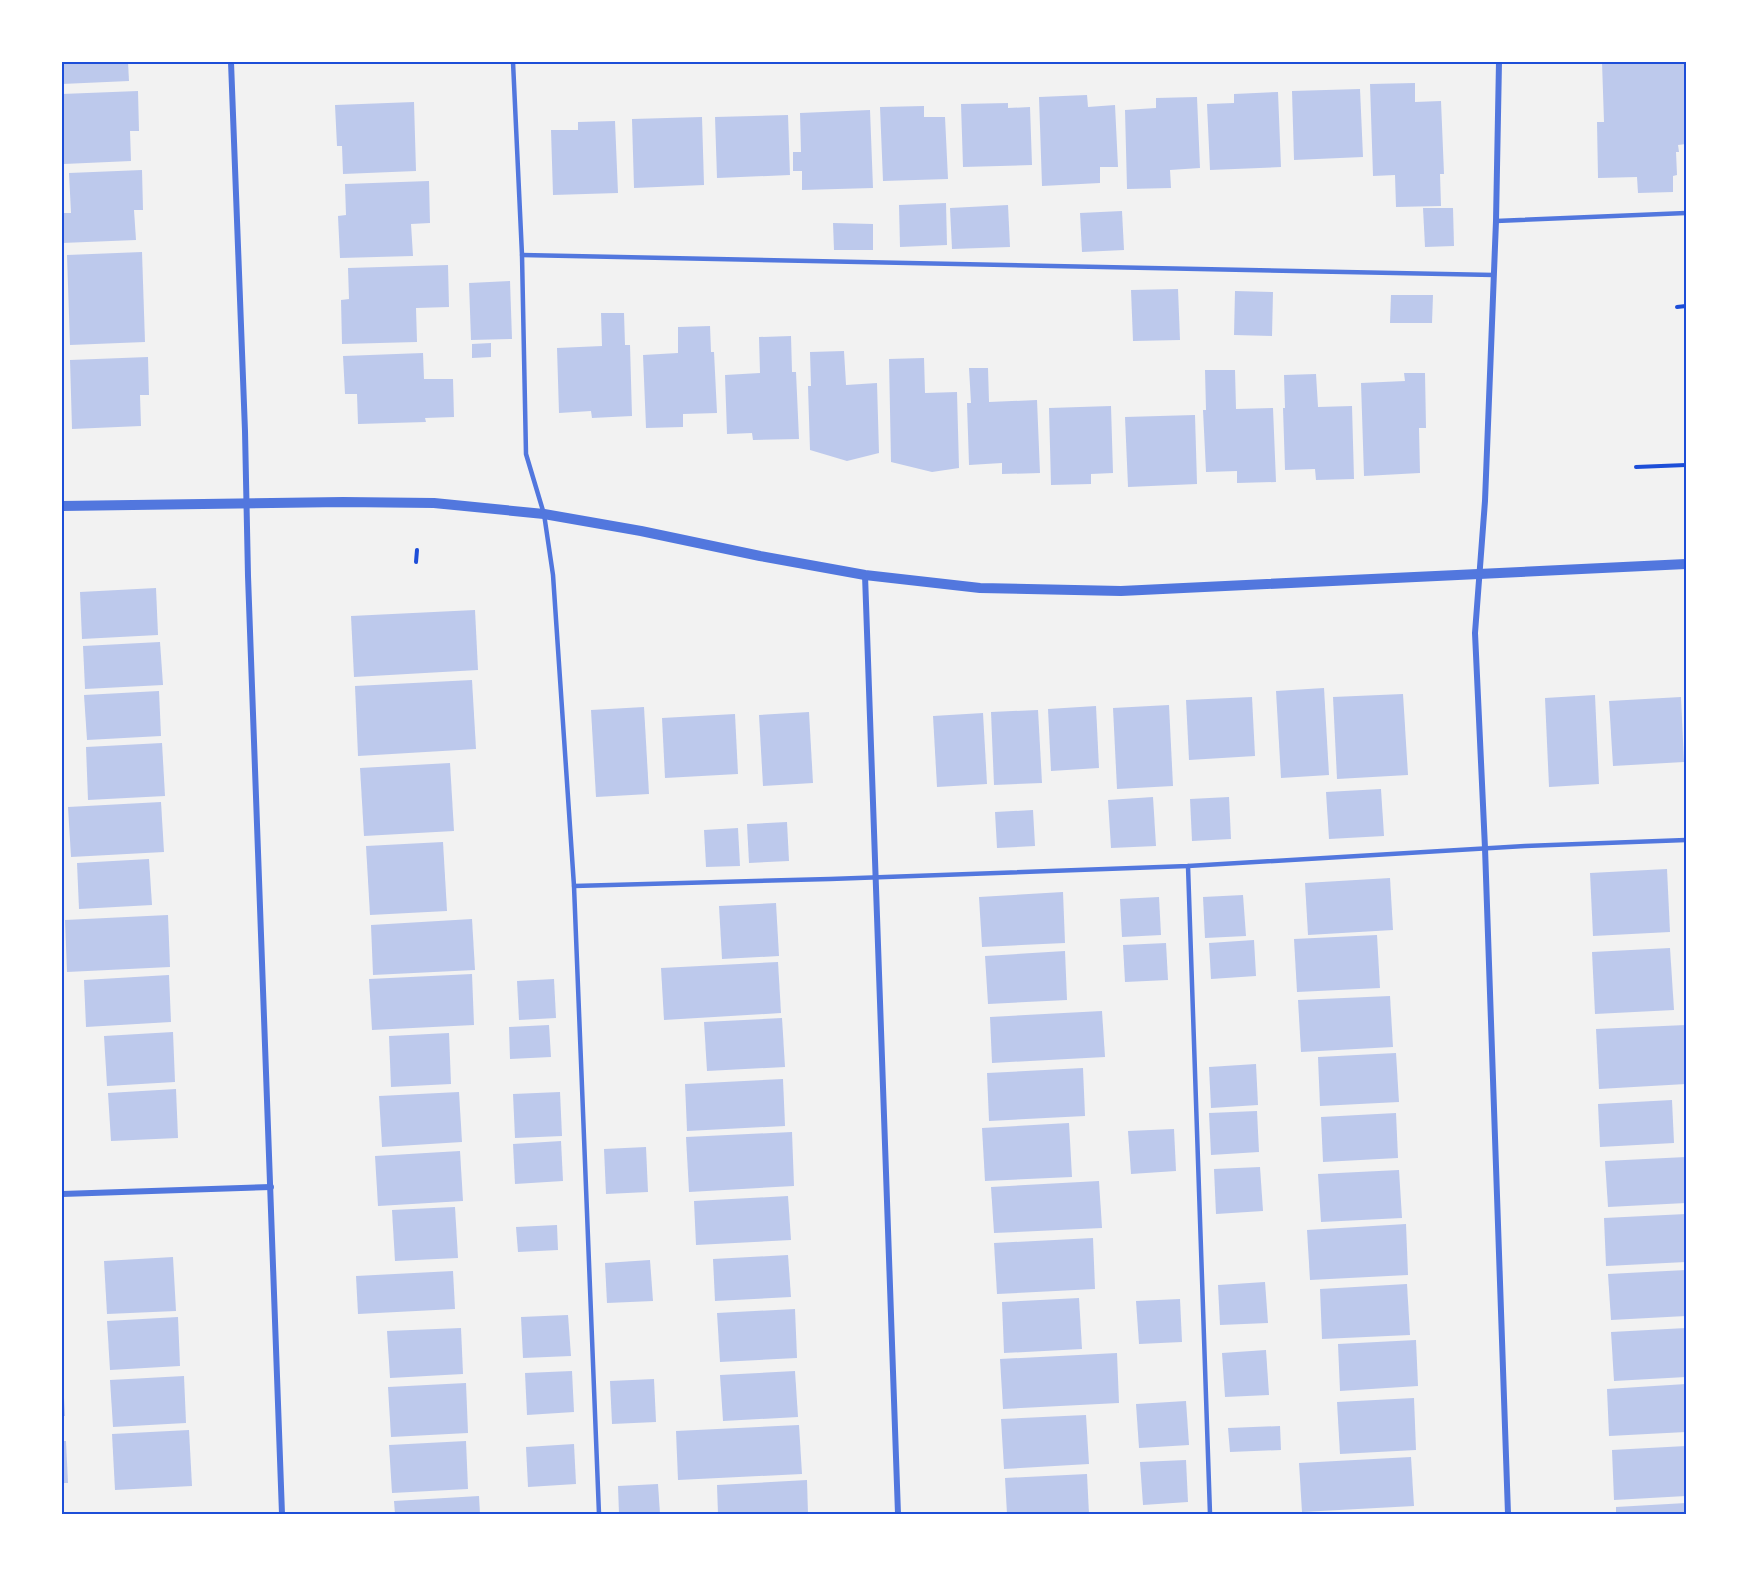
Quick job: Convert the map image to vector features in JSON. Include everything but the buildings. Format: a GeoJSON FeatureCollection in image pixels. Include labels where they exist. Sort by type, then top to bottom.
{"type":"FeatureCollection","features":[{"type":"Feature","properties":{"kind":"street"},"geometry":{"type":"LineString","coordinates":[[231,62],[282,1515]]}},
{"type":"Feature","properties":{"kind":"street"},"geometry":{"type":"LineString","coordinates":[[1499,62],[1496,220],[1484,514],[1475,633],[1485,848],[1508,1515]]}},
{"type":"Feature","properties":{"kind":"street"},"geometry":{"type":"LineString","coordinates":[[62,506],[434,503],[544,514],[865,575],[980,588],[1121,591],[1686,564]]}},
{"type":"Feature","properties":{"kind":"street"},"geometry":{"type":"LineString","coordinates":[[865,575],[898,1515]]}},
{"type":"Feature","properties":{"kind":"street"},"geometry":{"type":"LineString","coordinates":[[62,1194],[271,1187]]}},
{"type":"Feature","properties":{"kind":"lane"},"geometry":{"type":"LineString","coordinates":[[513,62],[522,255],[526,454],[544,514],[553,575],[574,886],[599,1515]]}},
{"type":"Feature","properties":{"kind":"lane"},"geometry":{"type":"LineString","coordinates":[[1496,220],[1686,213]]}},
{"type":"Feature","properties":{"kind":"lane"},"geometry":{"type":"LineString","coordinates":[[522,255],[1494,275]]}},
{"type":"Feature","properties":{"kind":"lane"},"geometry":{"type":"LineString","coordinates":[[574,886],[1188,866],[1485,848],[1686,840]]}},
{"type":"Feature","properties":{"kind":"lane"},"geometry":{"type":"LineString","coordinates":[[1188,866],[1210,1515]]}},
{"type":"Feature","properties":{"kind":"path"},"geometry":{"type":"LineString","coordinates":[[1677,307],[1686,306]]}},
{"type":"Feature","properties":{"kind":"path"},"geometry":{"type":"LineString","coordinates":[[1636,467],[1686,465]]}},
{"type":"Feature","properties":{"kind":"path"},"geometry":{"type":"LineString","coordinates":[[416,562],[417,550]]}}]}
